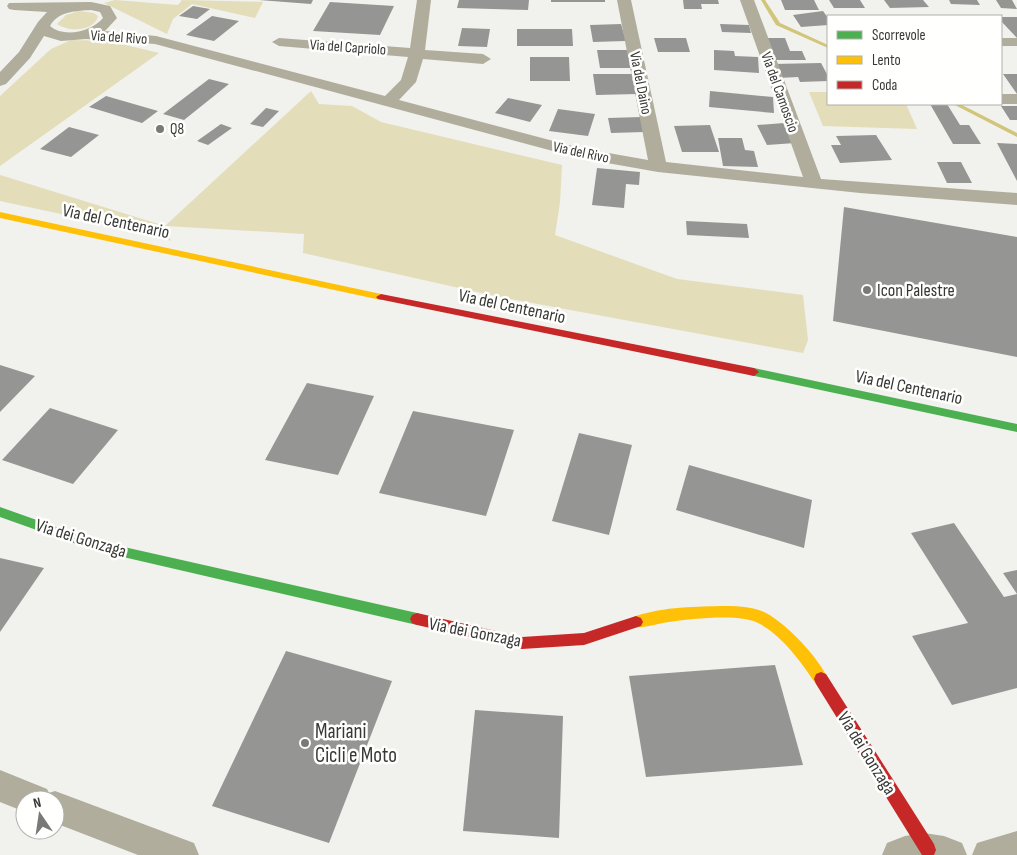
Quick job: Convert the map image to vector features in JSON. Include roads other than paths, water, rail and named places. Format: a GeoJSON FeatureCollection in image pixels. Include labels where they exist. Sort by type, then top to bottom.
{"type":"FeatureCollection","features":[{"type":"Feature","properties":{"kind":"street"},"geometry":{"type":"LineString","coordinates":[[388,102],[408,82],[417,52],[424,0]]}},
{"type":"Feature","properties":{"kind":"street","name":"Via del Daino"},"geometry":{"type":"LineString","coordinates":[[624,0],[658,167]]}},
{"type":"Feature","properties":{"kind":"street","name":"Via del Camoscio"},"geometry":{"type":"LineString","coordinates":[[747,0],[814,183]]}},
{"type":"Feature","properties":{"kind":"street","name":"Via del Rivo"},"geometry":{"type":"LineString","coordinates":[[7,4],[104,7],[156,40]]}},
{"type":"Feature","properties":{"kind":"street","name":"Via del Rivo"},"geometry":{"type":"LineString","coordinates":[[7,4],[44,24],[49,33],[64,36]]}},
{"type":"Feature","properties":{"kind":"street"},"geometry":{"type":"LineString","coordinates":[[0,81],[24,55],[52,15],[78,5]]}},
{"type":"Feature","properties":{"kind":"street"},"geometry":{"type":"LineString","coordinates":[[24,55],[64,36],[82,34],[102,27],[110,18],[104,7]]}},
{"type":"Feature","properties":{"kind":"street","name":"Via del Rivo"},"geometry":{"type":"LineString","coordinates":[[82,34],[156,40],[578,153],[658,167],[938,195],[1017,199]]}},
{"type":"Feature","properties":{"kind":"street","name":"Via del Capriolo"},"geometry":{"type":"LineString","coordinates":[[279,42],[483,59]]}},
{"type":"Feature","properties":{"kind":"street"},"geometry":{"type":"LineString","coordinates":[[1002,42],[1017,42]]}},
{"type":"Feature","properties":{"kind":"street"},"geometry":{"type":"LineString","coordinates":[[1002,99],[1017,99]]}},
{"type":"Feature","properties":{"kind":"street","name":"Via del Centenario"},"geometry":{"type":"LineString","coordinates":[[0,215],[341,289],[876,397],[1017,428]]}},
{"type":"Feature","properties":{"kind":"street","name":"Via dei Gonzaga"},"geometry":{"type":"LineString","coordinates":[[0,512],[93,545],[522,643],[584,639],[653,617],[732,612],[761,617],[808,659],[926,853]]}},
{"type":"Feature","properties":{"kind":"street"},"geometry":{"type":"LineString","coordinates":[[0,786],[15,792]]}},
{"type":"Feature","properties":{"kind":"street"},"geometry":{"type":"LineString","coordinates":[[65,811],[182,855]]}},
{"type":"Feature","properties":{"kind":"street"},"geometry":{"type":"LineString","coordinates":[[989,855],[1017,848]]}},
{"type":"Feature","properties":{"kind":"waterway"},"geometry":{"type":"LineString","coordinates":[[763,0],[778,24],[827,47]]}},
{"type":"Feature","properties":{"kind":"waterway"},"geometry":{"type":"LineString","coordinates":[[958,105],[1017,135]]}},
{"type":"Feature","properties":{"kind":"place","name":"Q8"},"geometry":{"type":"Point","coordinates":[160,129]}},
{"type":"Feature","properties":{"kind":"place","name":"Icon Palestre"},"geometry":{"type":"Point","coordinates":[867,290]}},
{"type":"Feature","properties":{"kind":"place","name":"Mariani Cicli e Moto"},"geometry":{"type":"Point","coordinates":[305,743]}}]}
